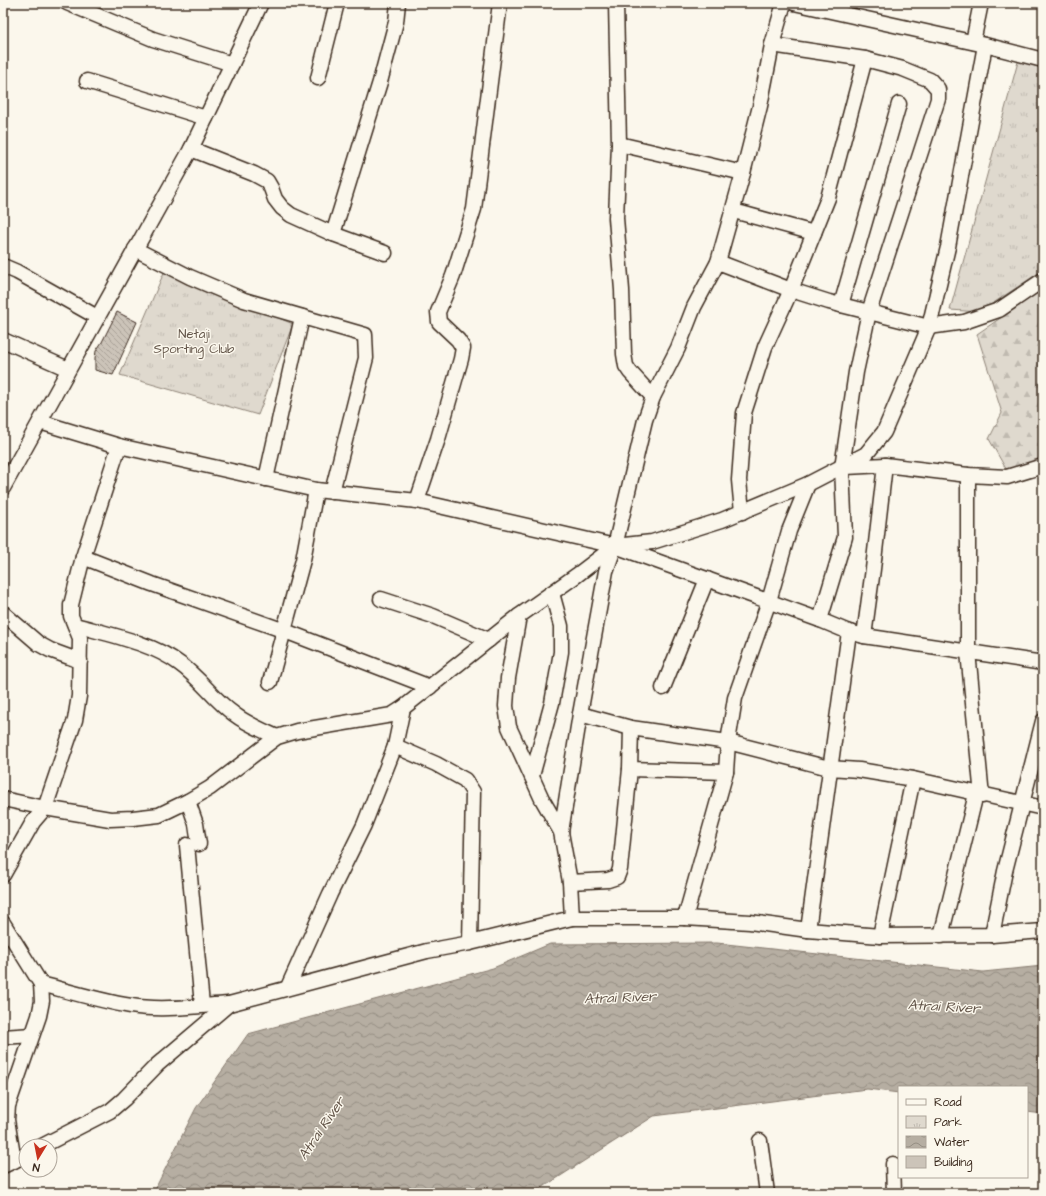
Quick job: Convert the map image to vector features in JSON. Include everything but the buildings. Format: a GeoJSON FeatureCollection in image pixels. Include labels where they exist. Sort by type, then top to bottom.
{"type":"FeatureCollection","features":[{"type":"Feature","properties":{"kind":"street"},"geometry":{"type":"LineString","coordinates":[[67,3],[153,39],[232,64]]}},
{"type":"Feature","properties":{"kind":"street"},"geometry":{"type":"LineString","coordinates":[[3,488],[191,149],[261,3]]}},
{"type":"Feature","properties":{"kind":"street"},"geometry":{"type":"LineString","coordinates":[[318,78],[337,3]]}},
{"type":"Feature","properties":{"kind":"street"},"geometry":{"type":"LineString","coordinates":[[333,234],[380,82],[396,22],[398,3]]}},
{"type":"Feature","properties":{"kind":"street"},"geometry":{"type":"LineString","coordinates":[[417,501],[438,439],[463,348],[458,340],[439,322],[438,312],[454,276],[474,209],[500,3]]}},
{"type":"Feature","properties":{"kind":"street"},"geometry":{"type":"LineString","coordinates":[[616,3],[620,144],[616,218],[622,290],[624,354],[626,366],[630,372],[653,397]]}},
{"type":"Feature","properties":{"kind":"street"},"geometry":{"type":"LineString","coordinates":[[572,918],[570,882],[561,832],[580,714],[606,571],[615,546],[645,420],[653,397],[678,348],[694,307],[718,262],[743,173],[760,106],[772,45],[784,3]]}},
{"type":"Feature","properties":{"kind":"street"},"geometry":{"type":"LineString","coordinates":[[794,3],[979,44],[1043,60]]}},
{"type":"Feature","properties":{"kind":"street"},"geometry":{"type":"LineString","coordinates":[[3,799],[110,819],[159,815],[210,788],[277,736],[297,731],[392,715],[430,687],[519,616],[615,546],[652,542],[722,520],[808,484],[866,454],[884,432],[929,327],[948,247],[979,44],[981,3]]}},
{"type":"Feature","properties":{"kind":"street"},"geometry":{"type":"LineString","coordinates":[[772,45],[865,59],[903,69],[930,80],[938,89],[938,99],[869,312],[856,372],[842,467],[845,537],[820,620]]}},
{"type":"Feature","properties":{"kind":"street"},"geometry":{"type":"LineString","coordinates":[[742,512],[739,480],[744,413],[765,348],[791,290],[828,198],[865,59]]}},
{"type":"Feature","properties":{"kind":"street"},"geometry":{"type":"LineString","coordinates":[[87,81],[206,118]]}},
{"type":"Feature","properties":{"kind":"street"},"geometry":{"type":"LineString","coordinates":[[841,305],[899,104]]}},
{"type":"Feature","properties":{"kind":"street"},"geometry":{"type":"LineString","coordinates":[[620,144],[743,173]]}},
{"type":"Feature","properties":{"kind":"street"},"geometry":{"type":"LineString","coordinates":[[191,149],[254,174],[267,181],[272,188],[275,199],[282,208],[291,215],[333,234],[386,254]]}},
{"type":"Feature","properties":{"kind":"street"},"geometry":{"type":"LineString","coordinates":[[741,213],[814,233]]}},
{"type":"Feature","properties":{"kind":"street"},"geometry":{"type":"LineString","coordinates":[[135,249],[190,277],[244,300],[365,335],[366,358],[332,492]]}},
{"type":"Feature","properties":{"kind":"street"},"geometry":{"type":"LineString","coordinates":[[718,262],[791,290],[841,305],[929,327],[964,322],[999,310],[1043,280]]}},
{"type":"Feature","properties":{"kind":"street"},"geometry":{"type":"LineString","coordinates":[[3,266],[17,272],[97,317]]}},
{"type":"Feature","properties":{"kind":"street"},"geometry":{"type":"LineString","coordinates":[[266,479],[302,317]]}},
{"type":"Feature","properties":{"kind":"street"},"geometry":{"type":"LineString","coordinates":[[3,340],[68,369]]}},
{"type":"Feature","properties":{"kind":"street"},"geometry":{"type":"LineString","coordinates":[[40,422],[119,446],[316,490],[417,501],[615,546],[769,601],[849,632],[864,636],[1043,663]]}},
{"type":"Feature","properties":{"kind":"street"},"geometry":{"type":"LineString","coordinates":[[3,875],[33,822],[45,808],[75,720],[79,696],[80,638],[71,616],[71,606],[83,557],[119,446]]}},
{"type":"Feature","properties":{"kind":"street"},"geometry":{"type":"LineString","coordinates":[[842,467],[885,465],[968,475],[1006,476],[1043,466]]}},
{"type":"Feature","properties":{"kind":"street"},"geometry":{"type":"LineString","coordinates":[[864,636],[874,569],[885,465]]}},
{"type":"Feature","properties":{"kind":"street"},"geometry":{"type":"LineString","coordinates":[[941,936],[979,795],[968,652],[968,475]]}},
{"type":"Feature","properties":{"kind":"street"},"geometry":{"type":"LineString","coordinates":[[685,918],[726,772],[728,742],[735,698],[769,601],[789,531],[808,484]]}},
{"type":"Feature","properties":{"kind":"street"},"geometry":{"type":"LineString","coordinates":[[270,682],[303,560],[316,490]]}},
{"type":"Feature","properties":{"kind":"street"},"geometry":{"type":"LineString","coordinates":[[83,557],[152,584],[285,631],[430,687]]}},
{"type":"Feature","properties":{"kind":"street"},"geometry":{"type":"LineString","coordinates":[[663,688],[706,579]]}},
{"type":"Feature","properties":{"kind":"street"},"geometry":{"type":"LineString","coordinates":[[532,776],[552,703],[561,652],[561,626],[552,593]]}},
{"type":"Feature","properties":{"kind":"street"},"geometry":{"type":"LineString","coordinates":[[381,599],[433,616],[489,640]]}},
{"type":"Feature","properties":{"kind":"street"},"geometry":{"type":"LineString","coordinates":[[3,613],[39,644],[50,650],[80,661]]}},
{"type":"Feature","properties":{"kind":"street"},"geometry":{"type":"LineString","coordinates":[[519,616],[508,678],[506,706],[509,727],[542,799],[561,832]]}},
{"type":"Feature","properties":{"kind":"street"},"geometry":{"type":"LineString","coordinates":[[75,625],[133,641],[180,663],[233,714],[247,723],[277,736]]}},
{"type":"Feature","properties":{"kind":"street"},"geometry":{"type":"LineString","coordinates":[[808,930],[829,768],[849,632]]}},
{"type":"Feature","properties":{"kind":"street"},"geometry":{"type":"LineString","coordinates":[[288,987],[330,894],[364,825],[395,746],[403,708]]}},
{"type":"Feature","properties":{"kind":"street"},"geometry":{"type":"LineString","coordinates":[[580,714],[631,728],[728,742],[829,768],[859,770],[913,779],[979,795],[1043,808]]}},
{"type":"Feature","properties":{"kind":"street"},"geometry":{"type":"LineString","coordinates":[[992,935],[1005,871],[1043,721]]}},
{"type":"Feature","properties":{"kind":"street"},"geometry":{"type":"LineString","coordinates":[[570,882],[608,880],[617,877],[620,869],[630,768],[631,728]]}},
{"type":"Feature","properties":{"kind":"street"},"geometry":{"type":"LineString","coordinates":[[395,746],[436,764],[464,780],[473,792],[470,943]]}},
{"type":"Feature","properties":{"kind":"street"},"geometry":{"type":"LineString","coordinates":[[630,768],[726,772]]}},
{"type":"Feature","properties":{"kind":"street"},"geometry":{"type":"LineString","coordinates":[[880,936],[913,779]]}},
{"type":"Feature","properties":{"kind":"street"},"geometry":{"type":"LineString","coordinates":[[188,801],[196,824],[193,844],[202,1005]]}},
{"type":"Feature","properties":{"kind":"street"},"geometry":{"type":"LineString","coordinates":[[41,984],[84,996],[131,1006],[160,1008],[229,1004],[427,951],[470,943],[572,918],[685,918],[750,922],[808,930],[880,936],[992,935],[1042,929]]}},
{"type":"Feature","properties":{"kind":"street"},"geometry":{"type":"LineString","coordinates":[[3,923],[41,984],[42,1001],[39,1016],[8,1106],[7,1120],[14,1160]]}},
{"type":"Feature","properties":{"kind":"street"},"geometry":{"type":"LineString","coordinates":[[58,1138],[110,1111],[124,1099],[157,1065],[229,1004]]}},
{"type":"Feature","properties":{"kind":"street"},"geometry":{"type":"LineString","coordinates":[[3,1037],[32,1034]]}},
{"type":"Feature","properties":{"kind":"street"},"geometry":{"type":"LineString","coordinates":[[760,1141],[767,1193]]}},
{"type":"Feature","properties":{"kind":"street"},"geometry":{"type":"LineString","coordinates":[[893,1164],[894,1193]]}},
{"type":"Feature","properties":{"kind":"green space"},"geometry":{"type":"Polygon","coordinates":[[[1019,58],[1043,65],[1043,270],[980,312],[950,310],[1019,58]]]}},
{"type":"Feature","properties":{"kind":"green space","name":"Netaji Sporting Club"},"geometry":{"type":"Polygon","coordinates":[[[165,270],[293,324],[258,415],[120,375],[165,270]]]}},
{"type":"Feature","properties":{"kind":"green space"},"geometry":{"type":"Polygon","coordinates":[[[1043,289],[1043,464],[1006,469],[989,439],[1002,413],[977,334],[1043,289]]]}},
{"type":"Feature","properties":{"kind":"water","name":"Atrai River"},"geometry":{"type":"Polygon","coordinates":[[[717,943],[983,972],[1043,966],[1043,1114],[1028,1112],[1028,1086],[898,1086],[898,1093],[867,1089],[654,1116],[534,1193],[153,1193],[196,1108],[248,1034],[493,968],[550,944],[717,943]]]}}]}
